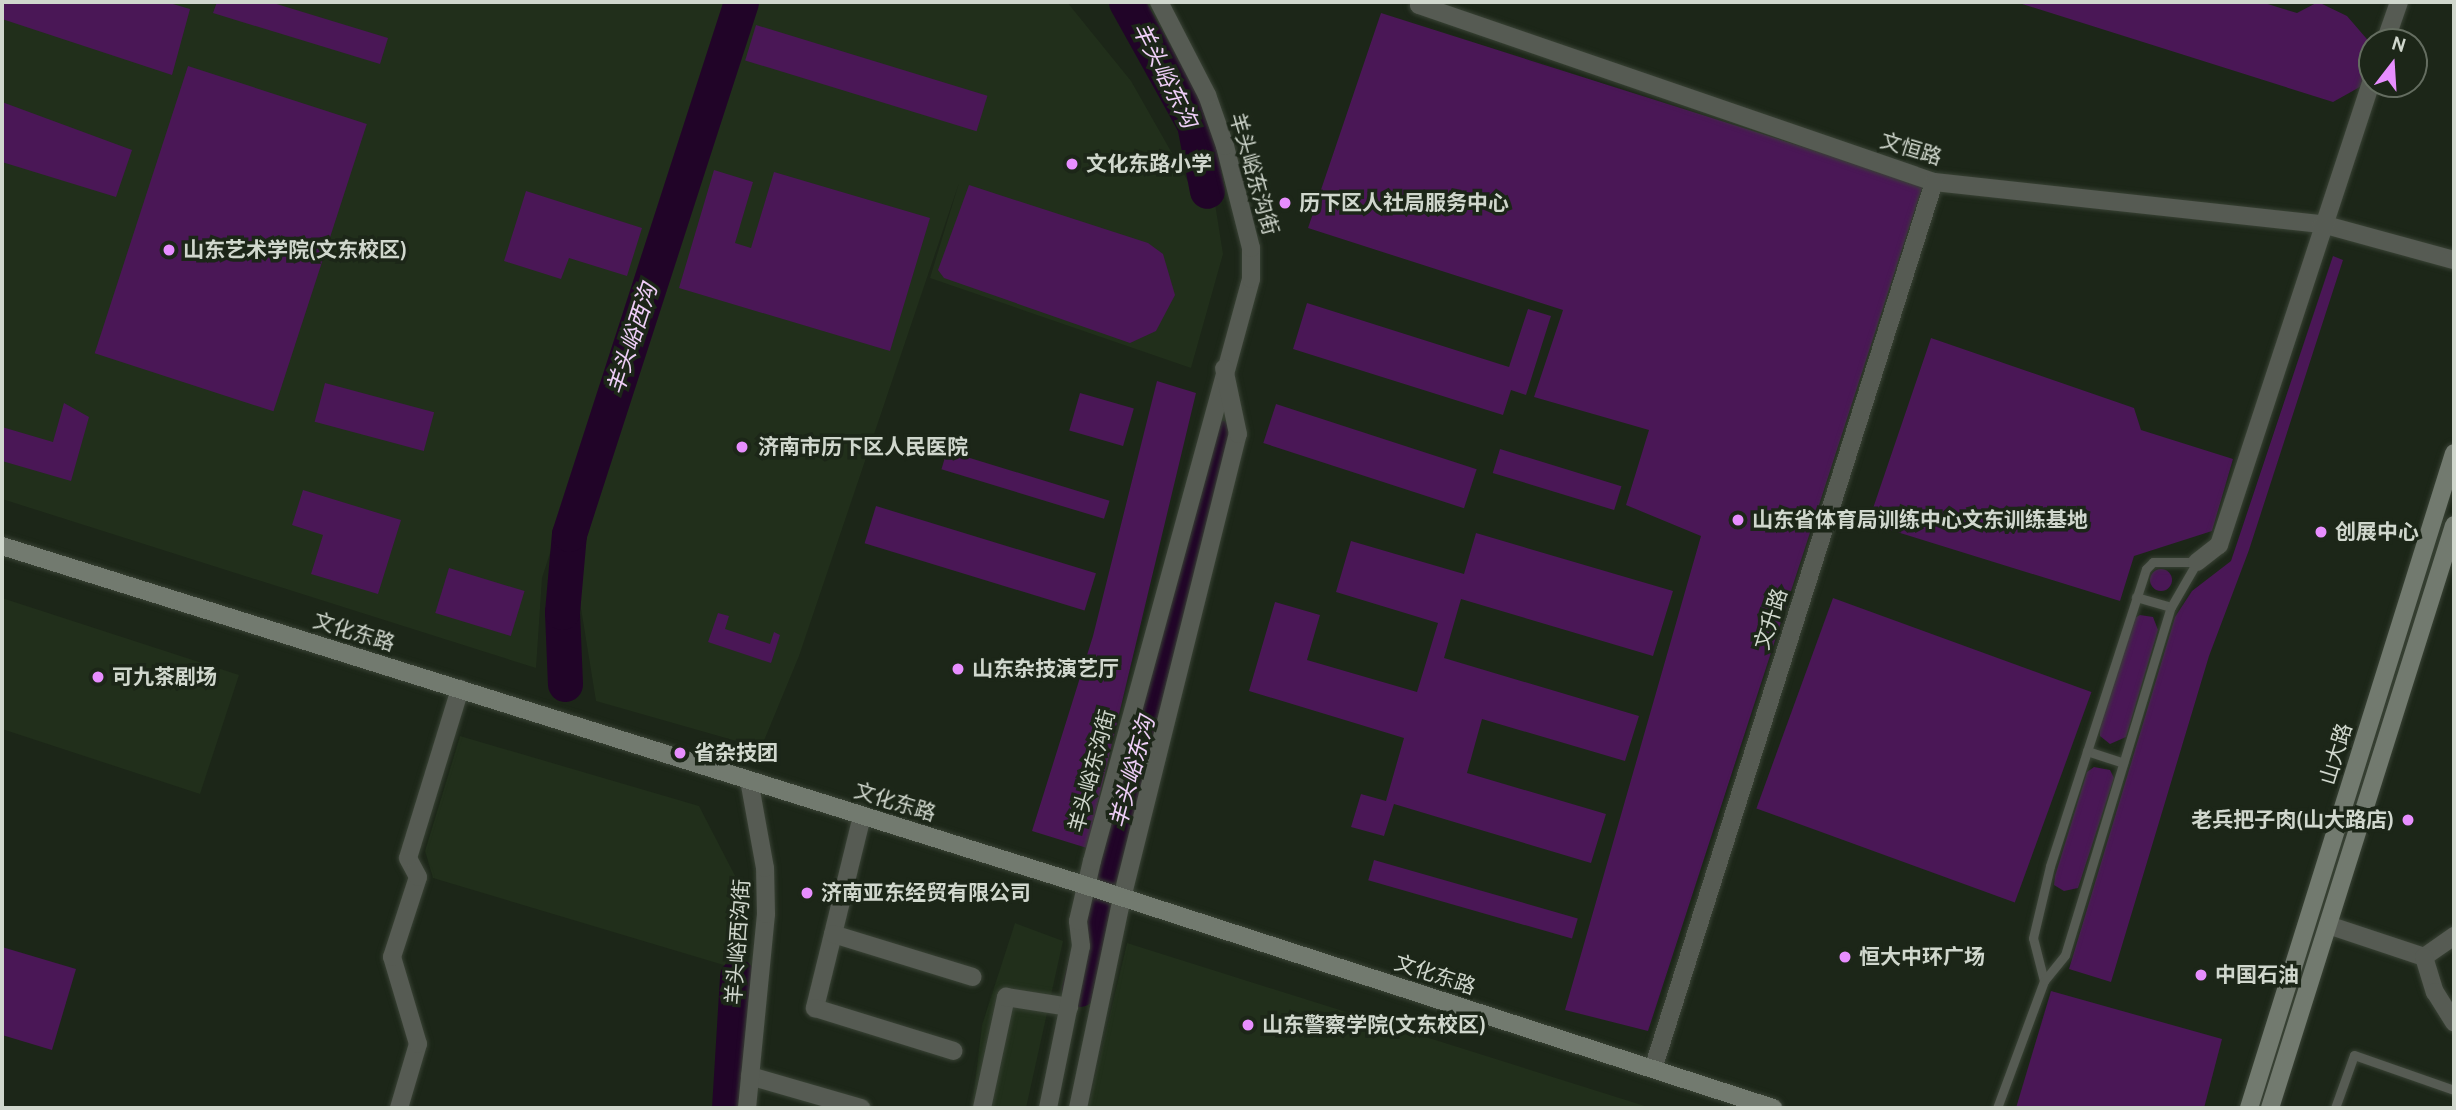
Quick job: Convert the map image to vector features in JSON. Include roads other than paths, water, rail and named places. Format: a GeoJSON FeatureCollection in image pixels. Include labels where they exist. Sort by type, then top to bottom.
{"type":"FeatureCollection","features":[{"type":"Feature","properties":{"kind":"main road","name":"山大路"},"geometry":{"type":"LineString","coordinates":[[2249,1108],[2454,453]]}},
{"type":"Feature","properties":{"kind":"main road","name":"山大路"},"geometry":{"type":"LineString","coordinates":[[2270,1108],[2454,525]]}},
{"type":"Feature","properties":{"kind":"main road","name":"文化东路"},"geometry":{"type":"LineString","coordinates":[[2,546],[1086,886],[1773,1108]]}},
{"type":"Feature","properties":{"kind":"street","name":"羊头峪东沟街"},"geometry":{"type":"LineString","coordinates":[[1048,1108],[1081,946],[1078,921],[1086,886],[1224,368],[1251,279],[1251,248],[1225,146],[1207,95],[1159,2]]}},
{"type":"Feature","properties":{"kind":"street","name":"文恒路"},"geometry":{"type":"LineString","coordinates":[[1420,2],[1419,5],[1934,182],[2322,224],[2454,260]]}},
{"type":"Feature","properties":{"kind":"street"},"geometry":{"type":"LineString","coordinates":[[2390,28],[2399,2]]}},
{"type":"Feature","properties":{"kind":"street"},"geometry":{"type":"LineString","coordinates":[[2197,562],[2219,545],[2322,224],[2366,98]]}},
{"type":"Feature","properties":{"kind":"street","name":"文升路"},"geometry":{"type":"LineString","coordinates":[[1653,1069],[1934,182]]}},
{"type":"Feature","properties":{"kind":"street","name":"羊头峪东沟街"},"geometry":{"type":"LineString","coordinates":[[1077,1108],[1122,898],[1238,434],[1224,368]]}},
{"type":"Feature","properties":{"kind":"street"},"geometry":{"type":"LineString","coordinates":[[399,1108],[418,1044],[392,957],[418,877],[408,858],[460,689]]}},
{"type":"Feature","properties":{"kind":"street","name":"羊头峪西沟街"},"geometry":{"type":"LineString","coordinates":[[747,1108],[766,914],[765,868],[749,780]]}},
{"type":"Feature","properties":{"kind":"street"},"geometry":{"type":"LineString","coordinates":[[862,816],[816,1008],[954,1051]]}},
{"type":"Feature","properties":{"kind":"street"},"geometry":{"type":"LineString","coordinates":[[2328,925],[2424,957]]}},
{"type":"Feature","properties":{"kind":"street"},"geometry":{"type":"LineString","coordinates":[[833,934],[973,977]]}},
{"type":"Feature","properties":{"kind":"street"},"geometry":{"type":"LineString","coordinates":[[2424,957],[2454,936]]}},
{"type":"Feature","properties":{"kind":"street"},"geometry":{"type":"LineString","coordinates":[[2424,957],[2435,992],[2454,1022]]}},
{"type":"Feature","properties":{"kind":"street"},"geometry":{"type":"LineString","coordinates":[[982,1108],[1006,998],[1069,1007]]}},
{"type":"Feature","properties":{"kind":"street"},"geometry":{"type":"LineString","coordinates":[[750,1076],[861,1108]]}},
{"type":"Feature","properties":{"kind":"lane"},"geometry":{"type":"LineString","coordinates":[[2044,981],[2033,938],[2050,866],[2136,597],[2153,562],[2197,562]]}},
{"type":"Feature","properties":{"kind":"lane"},"geometry":{"type":"LineString","coordinates":[[1997,1108],[2044,981],[2064,955],[2171,607],[2197,562]]}},
{"type":"Feature","properties":{"kind":"lane"},"geometry":{"type":"LineString","coordinates":[[2136,597],[2171,607]]}},
{"type":"Feature","properties":{"kind":"lane"},"geometry":{"type":"LineString","coordinates":[[2087,751],[2123,763]]}},
{"type":"Feature","properties":{"kind":"lane"},"geometry":{"type":"LineString","coordinates":[[2335,1108],[2354,1055],[2454,1090]]}},
{"type":"Feature","properties":{"kind":"waterway","name":"羊头峪西沟"},"geometry":{"type":"LineString","coordinates":[[565,684],[562,612],[569,534],[741,2]]}},
{"type":"Feature","properties":{"kind":"waterway","name":"羊头峪东沟"},"geometry":{"type":"LineString","coordinates":[[1126,2],[1194,124],[1207,191]]}},
{"type":"Feature","properties":{"kind":"waterway","name":"羊头峪东沟"},"geometry":{"type":"LineString","coordinates":[[1079,989],[1219,437]]}},
{"type":"Feature","properties":{"kind":"waterway","name":"羊头峪西沟"},"geometry":{"type":"LineString","coordinates":[[729,1108],[737,976]]}},
{"type":"Feature","properties":{"kind":"place","name":"文化东路小学"},"geometry":{"type":"Point","coordinates":[1072,164]}},
{"type":"Feature","properties":{"kind":"place","name":"历下区人社局服务中心"},"geometry":{"type":"Point","coordinates":[1285,203]}},
{"type":"Feature","properties":{"kind":"place","name":"山东艺术学院(文东校区)"},"geometry":{"type":"Point","coordinates":[169,250]}},
{"type":"Feature","properties":{"kind":"place","name":"济南市历下区人民医院"},"geometry":{"type":"Point","coordinates":[742,447]}},
{"type":"Feature","properties":{"kind":"place","name":"山东省体育局训练中心文东训练基地"},"geometry":{"type":"Point","coordinates":[1738,520]}},
{"type":"Feature","properties":{"kind":"place","name":"创展中心"},"geometry":{"type":"Point","coordinates":[2321,532]}},
{"type":"Feature","properties":{"kind":"place","name":"山东杂技演艺厅"},"geometry":{"type":"Point","coordinates":[958,669]}},
{"type":"Feature","properties":{"kind":"place","name":"可九茶剧场"},"geometry":{"type":"Point","coordinates":[98,677]}},
{"type":"Feature","properties":{"kind":"place","name":"省杂技团"},"geometry":{"type":"Point","coordinates":[680,753]}},
{"type":"Feature","properties":{"kind":"place","name":"老兵把子肉(山大路店)"},"geometry":{"type":"Point","coordinates":[2408,820]}},
{"type":"Feature","properties":{"kind":"place","name":"济南亚东经贸有限公司"},"geometry":{"type":"Point","coordinates":[807,893]}},
{"type":"Feature","properties":{"kind":"place","name":"恒大中环广场"},"geometry":{"type":"Point","coordinates":[1845,957]}},
{"type":"Feature","properties":{"kind":"place","name":"中国石油"},"geometry":{"type":"Point","coordinates":[2201,975]}},
{"type":"Feature","properties":{"kind":"place","name":"山东警察学院(文东校区)"},"geometry":{"type":"Point","coordinates":[1248,1025]}}]}
